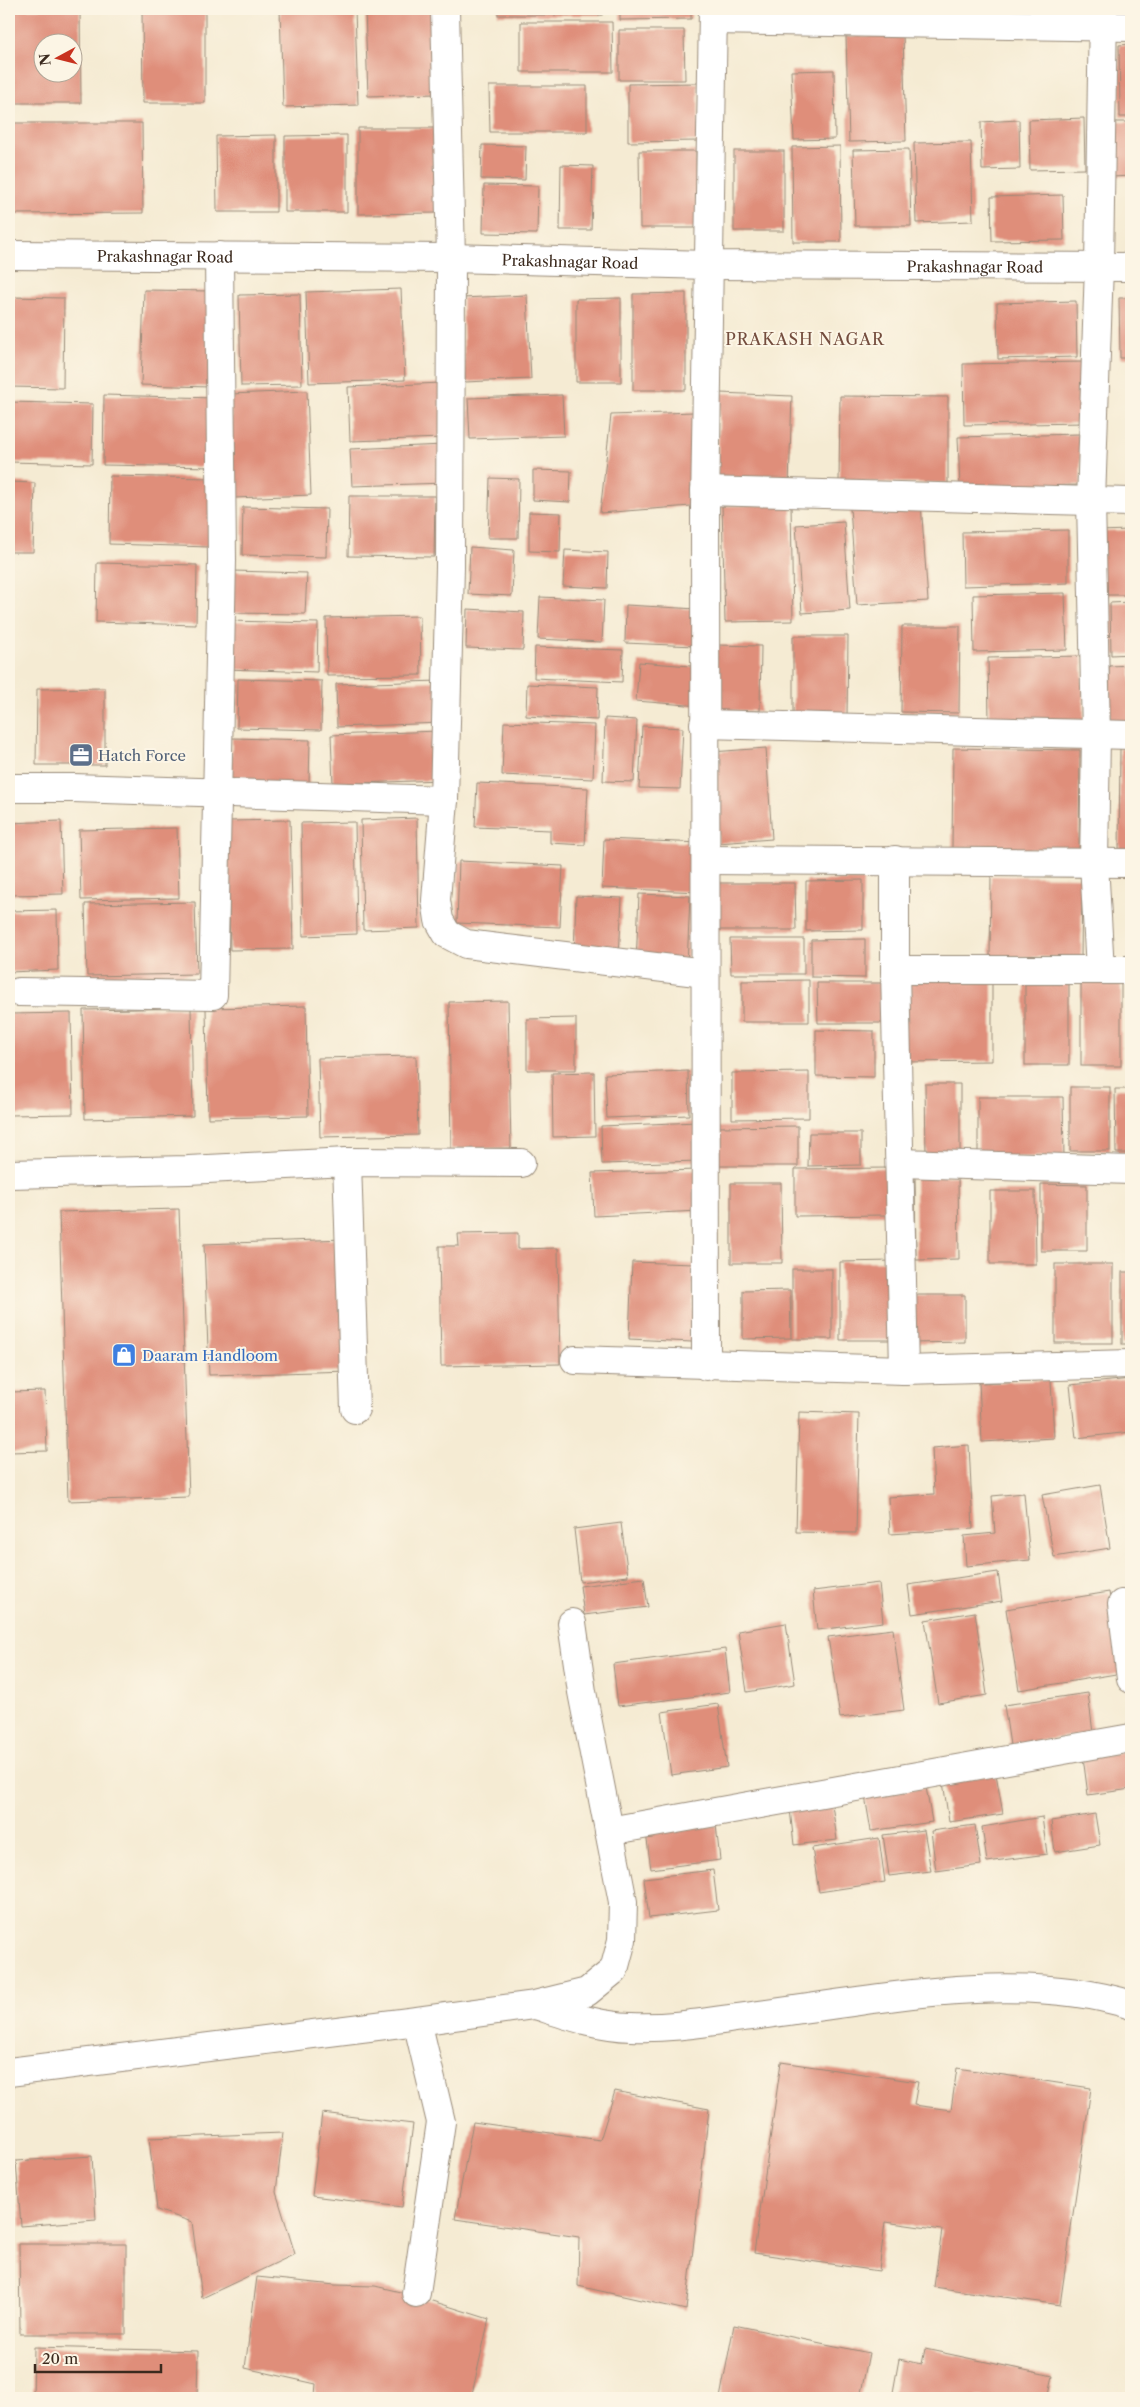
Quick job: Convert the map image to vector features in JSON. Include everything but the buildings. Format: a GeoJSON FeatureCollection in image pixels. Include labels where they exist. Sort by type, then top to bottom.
{"type":"FeatureCollection","features":[{"type":"Feature","properties":{"kind":"street"},"geometry":{"type":"LineString","coordinates":[[445,9],[451,258],[450,567],[444,800],[436,900],[439,920],[448,934],[466,944],[705,973]]}},
{"type":"Feature","properties":{"kind":"street"},"geometry":{"type":"LineString","coordinates":[[706,1366],[705,973],[707,860],[704,724],[705,491],[713,14],[1103,18],[1131,27]]}},
{"type":"Feature","properties":{"kind":"street"},"geometry":{"type":"LineString","coordinates":[[1100,970],[1094,863],[1096,734],[1091,501],[1099,266],[1103,18]]}},
{"type":"Feature","properties":{"kind":"street","name":"Prakashnagar Road"},"geometry":{"type":"LineString","coordinates":[[9,255],[451,258],[708,265],[1131,267]]}},
{"type":"Feature","properties":{"kind":"street"},"geometry":{"type":"LineString","coordinates":[[19,992],[213,995],[222,560],[219,256]]}},
{"type":"Feature","properties":{"kind":"street"},"geometry":{"type":"LineString","coordinates":[[705,491],[1131,502]]}},
{"type":"Feature","properties":{"kind":"street"},"geometry":{"type":"LineString","coordinates":[[704,724],[1131,735]]}},
{"type":"Feature","properties":{"kind":"street"},"geometry":{"type":"LineString","coordinates":[[9,788],[73,788],[444,800]]}},
{"type":"Feature","properties":{"kind":"street"},"geometry":{"type":"LineString","coordinates":[[707,860],[1131,863]]}},
{"type":"Feature","properties":{"kind":"street"},"geometry":{"type":"LineString","coordinates":[[895,860],[895,970],[904,1370]]}},
{"type":"Feature","properties":{"kind":"street"},"geometry":{"type":"LineString","coordinates":[[895,970],[1131,970]]}},
{"type":"Feature","properties":{"kind":"street"},"geometry":{"type":"LineString","coordinates":[[9,1174],[188,1170],[346,1162],[521,1163]]}},
{"type":"Feature","properties":{"kind":"street"},"geometry":{"type":"LineString","coordinates":[[346,1162],[355,1409]]}},
{"type":"Feature","properties":{"kind":"street"},"geometry":{"type":"LineString","coordinates":[[900,1162],[1131,1170]]}},
{"type":"Feature","properties":{"kind":"street"},"geometry":{"type":"LineString","coordinates":[[575,1360],[598,1359],[706,1366],[904,1370],[1131,1364]]}},
{"type":"Feature","properties":{"kind":"street"},"geometry":{"type":"LineString","coordinates":[[1122,1604],[1131,1679]]}},
{"type":"Feature","properties":{"kind":"street"},"geometry":{"type":"LineString","coordinates":[[9,2072],[534,2005],[587,1992],[614,1970],[622,1940],[623,1902],[582,1692],[572,1623]]}},
{"type":"Feature","properties":{"kind":"street"},"geometry":{"type":"LineString","coordinates":[[609,1831],[1131,1738]]}},
{"type":"Feature","properties":{"kind":"street"},"geometry":{"type":"LineString","coordinates":[[534,2005],[591,2023],[630,2027],[675,2026],[926,1994],[1013,1987],[1100,1995],[1131,2005]]}},
{"type":"Feature","properties":{"kind":"street"},"geometry":{"type":"LineString","coordinates":[[416,2293],[441,2122],[417,2021]]}},
{"type":"Feature","properties":{"kind":"place","name":"Hatch Force"},"geometry":{"type":"Point","coordinates":[81,755]}},
{"type":"Feature","properties":{"kind":"place","name":"Daaram Handloom"},"geometry":{"type":"Point","coordinates":[124,1355]}},
{"type":"Feature","properties":{"kind":"district","name":"PRAKASH NAGAR"},"geometry":{"type":"Point","coordinates":[805,339]}}]}
